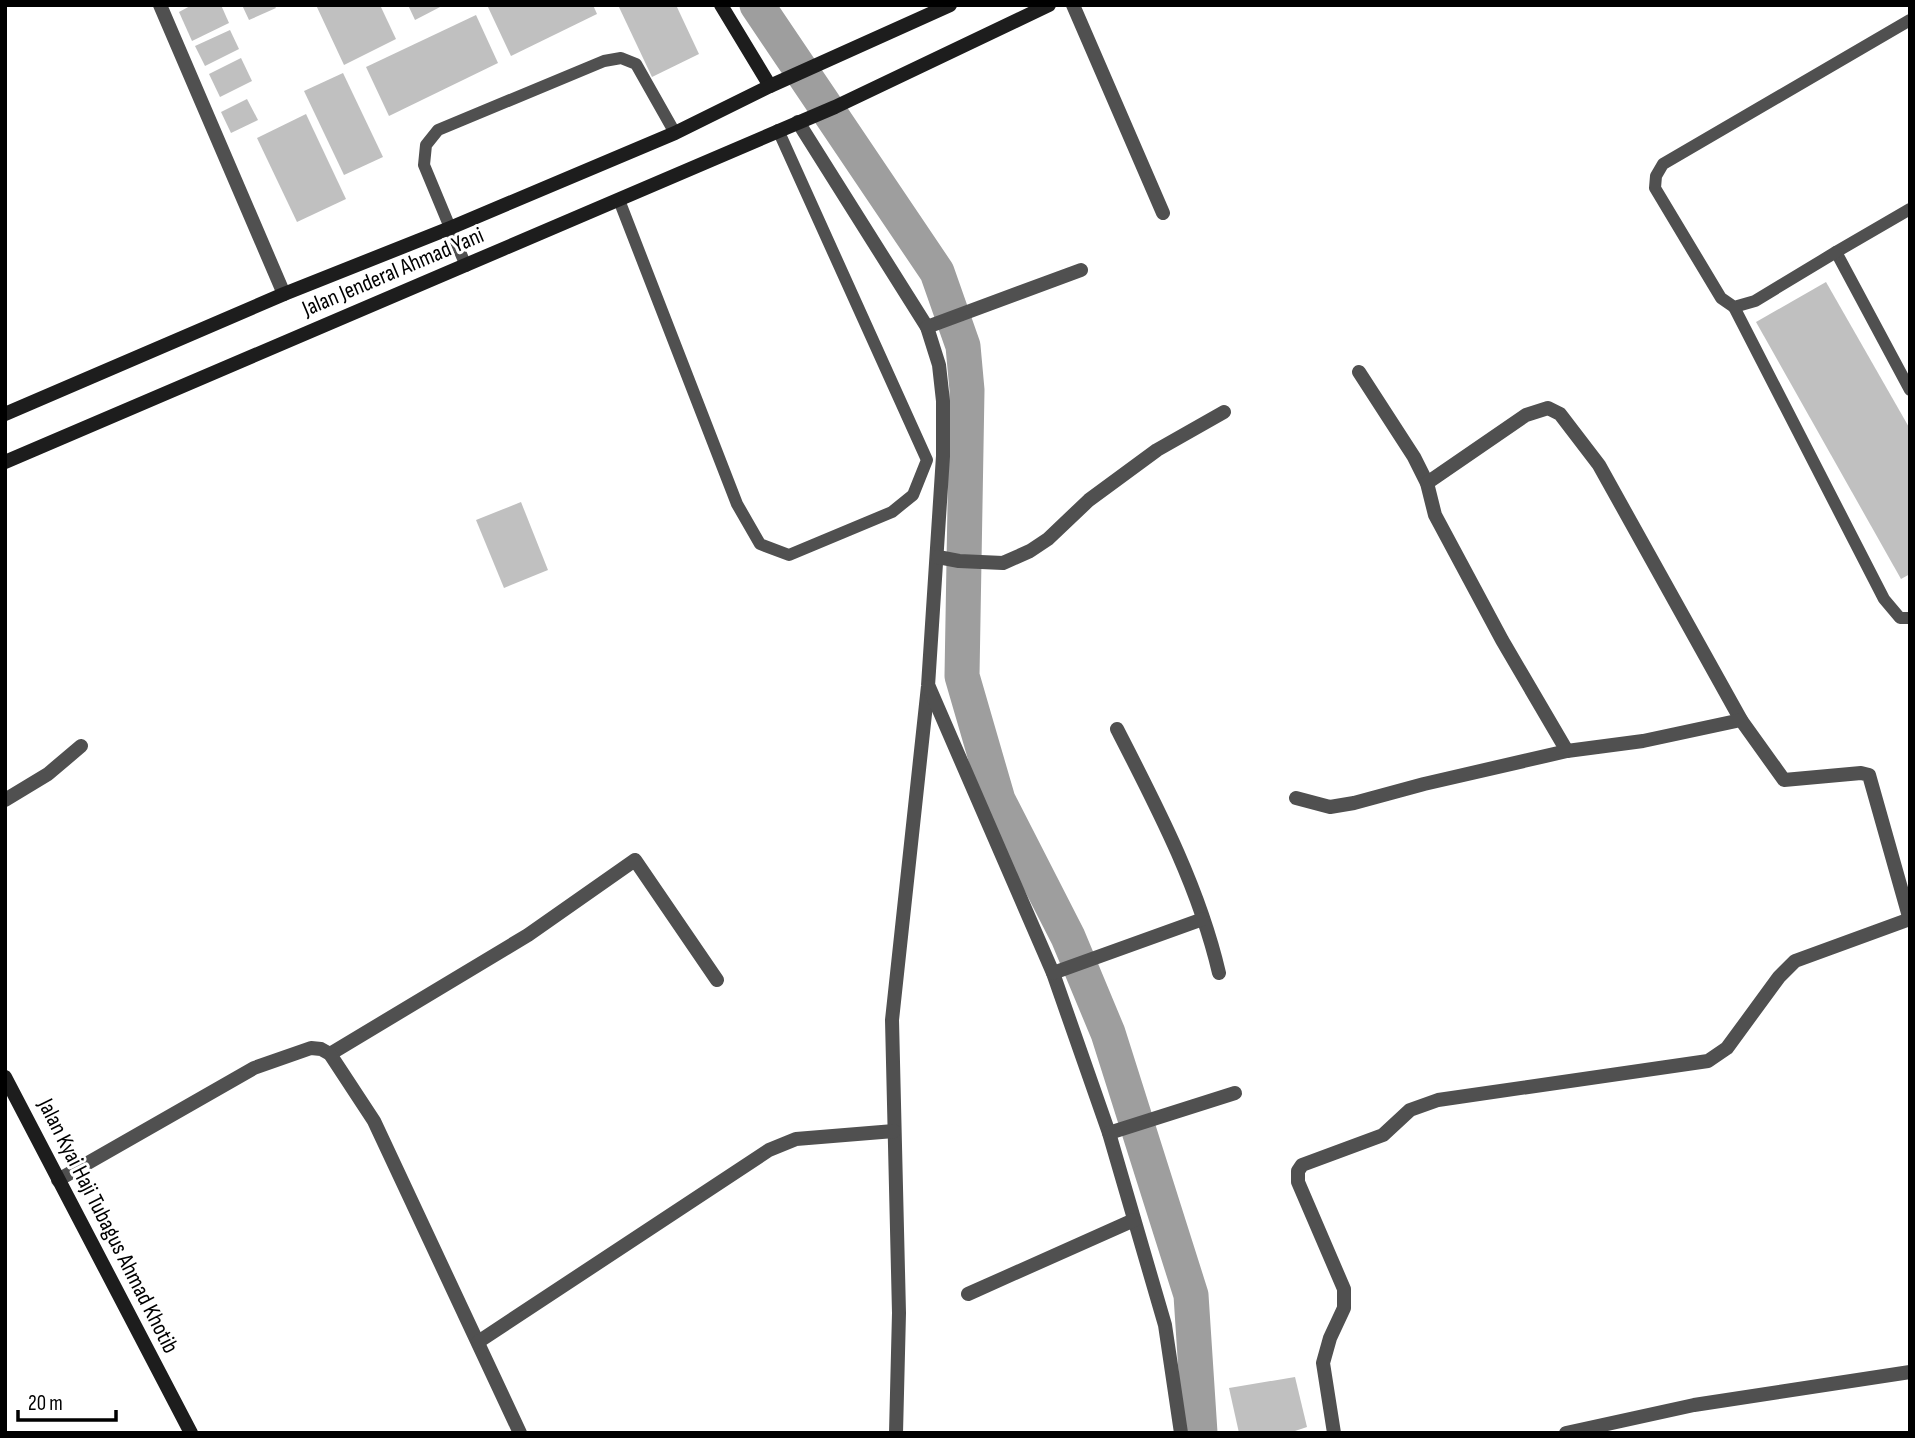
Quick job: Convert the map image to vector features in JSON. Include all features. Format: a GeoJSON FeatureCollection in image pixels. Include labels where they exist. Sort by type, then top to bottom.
{"type":"FeatureCollection","features":[{"type":"Feature","properties":{"kind":"main road"},"geometry":{"type":"LineString","coordinates":[[721,5],[776,84]]}},
{"type":"Feature","properties":{"kind":"main road","name":"Jalan Jenderal Ahmad Yani"},"geometry":{"type":"LineString","coordinates":[[5,414],[284,294],[450,228],[675,133],[950,5]]}},
{"type":"Feature","properties":{"kind":"main road","name":"Jalan Jenderal Ahmad Yani"},"geometry":{"type":"LineString","coordinates":[[5,462],[835,107],[1049,5]]}},
{"type":"Feature","properties":{"kind":"main road","name":"Jalan Kyai Haji Tubagus Ahmad Khotib"},"geometry":{"type":"LineString","coordinates":[[5,1077],[191,1433]]}},
{"type":"Feature","properties":{"kind":"street"},"geometry":{"type":"LineString","coordinates":[[160,5],[284,294]]}},
{"type":"Feature","properties":{"kind":"street"},"geometry":{"type":"LineString","coordinates":[[1073,5],[1163,213]]}},
{"type":"Feature","properties":{"kind":"street"},"geometry":{"type":"LineString","coordinates":[[802,120],[934,325],[943,401],[938,557],[928,686],[892,1020],[899,1313],[896,1433]]}},
{"type":"Feature","properties":{"kind":"street"},"geometry":{"type":"LineString","coordinates":[[934,325],[1081,270]]}},
{"type":"Feature","properties":{"kind":"street"},"geometry":{"type":"LineString","coordinates":[[1359,372],[1392,421],[1427,483],[1435,515],[1502,640],[1567,751]]}},
{"type":"Feature","properties":{"kind":"street"},"geometry":{"type":"LineString","coordinates":[[1334,1433],[1323,1363],[1330,1338],[1344,1308],[1344,1289],[1298,1182],[1297,1171],[1302,1165],[1383,1136],[1410,1110],[1438,1100],[1708,1061],[1727,1048],[1779,977],[1796,961],[1910,919],[1869,775],[1861,773],[1784,780],[1741,720],[1599,465],[1559,414],[1548,408],[1526,415],[1427,483]]}},
{"type":"Feature","properties":{"kind":"street"},"geometry":{"type":"LineString","coordinates":[[938,557],[958,561],[1003,563],[1030,551],[1048,540],[1089,500],[1157,450],[1224,412]]}},
{"type":"Feature","properties":{"kind":"street"},"geometry":{"type":"LineString","coordinates":[[928,686],[1053,973],[1109,1133],[1165,1325],[1181,1433]]}},
{"type":"Feature","properties":{"kind":"street"},"geometry":{"type":"LineString","coordinates":[[1296,798],[1330,807],[1354,803],[1567,751],[1643,741],[1741,720]]}},
{"type":"Feature","properties":{"kind":"street"},"geometry":{"type":"LineString","coordinates":[[1117,729],[1158,808],[1203,919],[1219,974]]}},
{"type":"Feature","properties":{"kind":"street"},"geometry":{"type":"LineString","coordinates":[[5,800],[48,774],[81,746]]}},
{"type":"Feature","properties":{"kind":"street"},"geometry":{"type":"LineString","coordinates":[[330,1054],[528,935],[635,860],[717,980]]}},
{"type":"Feature","properties":{"kind":"street"},"geometry":{"type":"LineString","coordinates":[[1053,973],[1203,919]]}},
{"type":"Feature","properties":{"kind":"street"},"geometry":{"type":"LineString","coordinates":[[58,1180],[254,1068],[311,1048],[321,1049],[330,1054],[374,1121],[520,1433]]}},
{"type":"Feature","properties":{"kind":"street"},"geometry":{"type":"LineString","coordinates":[[1109,1133],[1235,1093]]}},
{"type":"Feature","properties":{"kind":"street"},"geometry":{"type":"LineString","coordinates":[[478,1342],[769,1150],[796,1139],[894,1131]]}},
{"type":"Feature","properties":{"kind":"street"},"geometry":{"type":"LineString","coordinates":[[968,1294],[1134,1220]]}},
{"type":"Feature","properties":{"kind":"street"},"geometry":{"type":"LineString","coordinates":[[1566,1433],[1694,1405],[1910,1372]]}},
{"type":"Feature","properties":{"kind":"lane"},"geometry":{"type":"LineString","coordinates":[[1910,20],[1663,164],[1656,176],[1655,188],[1721,298],[1734,307],[1884,599],[1900,618],[1910,618]]}},
{"type":"Feature","properties":{"kind":"lane"},"geometry":{"type":"LineString","coordinates":[[466,266],[424,165],[426,145],[438,130],[604,61],[621,58],[636,64],[675,133]]}},
{"type":"Feature","properties":{"kind":"lane"},"geometry":{"type":"LineString","coordinates":[[619,201],[737,504],[760,544],[789,555],[892,512],[913,495],[928,460],[778,130]]}},
{"type":"Feature","properties":{"kind":"lane"},"geometry":{"type":"LineString","coordinates":[[1734,307],[1755,301],[1910,209]]}},
{"type":"Feature","properties":{"kind":"lane"},"geometry":{"type":"LineString","coordinates":[[1836,252],[1910,390]]}},
{"type":"Feature","properties":{"kind":"building"},"geometry":{"type":"Polygon","coordinates":[[[192,5],[221,5],[229,23],[192,41],[179,12],[192,5]]]}},
{"type":"Feature","properties":{"kind":"building"},"geometry":{"type":"Polygon","coordinates":[[[242,5],[274,5],[276,8],[249,20],[242,5]]]}},
{"type":"Feature","properties":{"kind":"building"},"geometry":{"type":"Polygon","coordinates":[[[316,5],[380,5],[396,39],[344,65],[316,5]]]}},
{"type":"Feature","properties":{"kind":"building"},"geometry":{"type":"Polygon","coordinates":[[[408,5],[444,5],[415,20],[408,5]]]}},
{"type":"Feature","properties":{"kind":"building"},"geometry":{"type":"Polygon","coordinates":[[[487,5],[593,5],[597,14],[511,56],[487,5]]]}},
{"type":"Feature","properties":{"kind":"building"},"geometry":{"type":"Polygon","coordinates":[[[618,5],[676,5],[699,54],[652,77],[618,5]]]}},
{"type":"Feature","properties":{"kind":"building"},"geometry":{"type":"Polygon","coordinates":[[[476,15],[498,63],[389,116],[366,67],[476,15]]]}},
{"type":"Feature","properties":{"kind":"building"},"geometry":{"type":"Polygon","coordinates":[[[230,30],[239,49],[205,66],[195,46],[230,30]]]}},
{"type":"Feature","properties":{"kind":"building"},"geometry":{"type":"Polygon","coordinates":[[[241,58],[252,81],[220,97],[209,74],[241,58]]]}},
{"type":"Feature","properties":{"kind":"building"},"geometry":{"type":"Polygon","coordinates":[[[343,73],[383,157],[344,175],[304,91],[343,73]]]}},
{"type":"Feature","properties":{"kind":"building"},"geometry":{"type":"Polygon","coordinates":[[[247,99],[258,120],[231,133],[221,112],[247,99]]]}},
{"type":"Feature","properties":{"kind":"building"},"geometry":{"type":"Polygon","coordinates":[[[306,114],[346,199],[297,222],[257,138],[306,114]]]}},
{"type":"Feature","properties":{"kind":"building"},"geometry":{"type":"Polygon","coordinates":[[[1826,282],[1910,429],[1910,574],[1901,579],[1756,322],[1826,282]]]}},
{"type":"Feature","properties":{"kind":"building"},"geometry":{"type":"Polygon","coordinates":[[[521,502],[548,570],[504,588],[476,520],[521,502]]]}},
{"type":"Feature","properties":{"kind":"building"},"geometry":{"type":"Polygon","coordinates":[[[1295,1377],[1307,1427],[1289,1433],[1239,1433],[1229,1388],[1295,1377]]]}},
{"type":"Feature","properties":{"kind":"waterway"},"geometry":{"type":"LineString","coordinates":[[757,5],[937,272],[963,346],[967,390],[962,676],[998,800],[1068,937],[1108,1033],[1191,1295],[1200,1433]]}}]}
